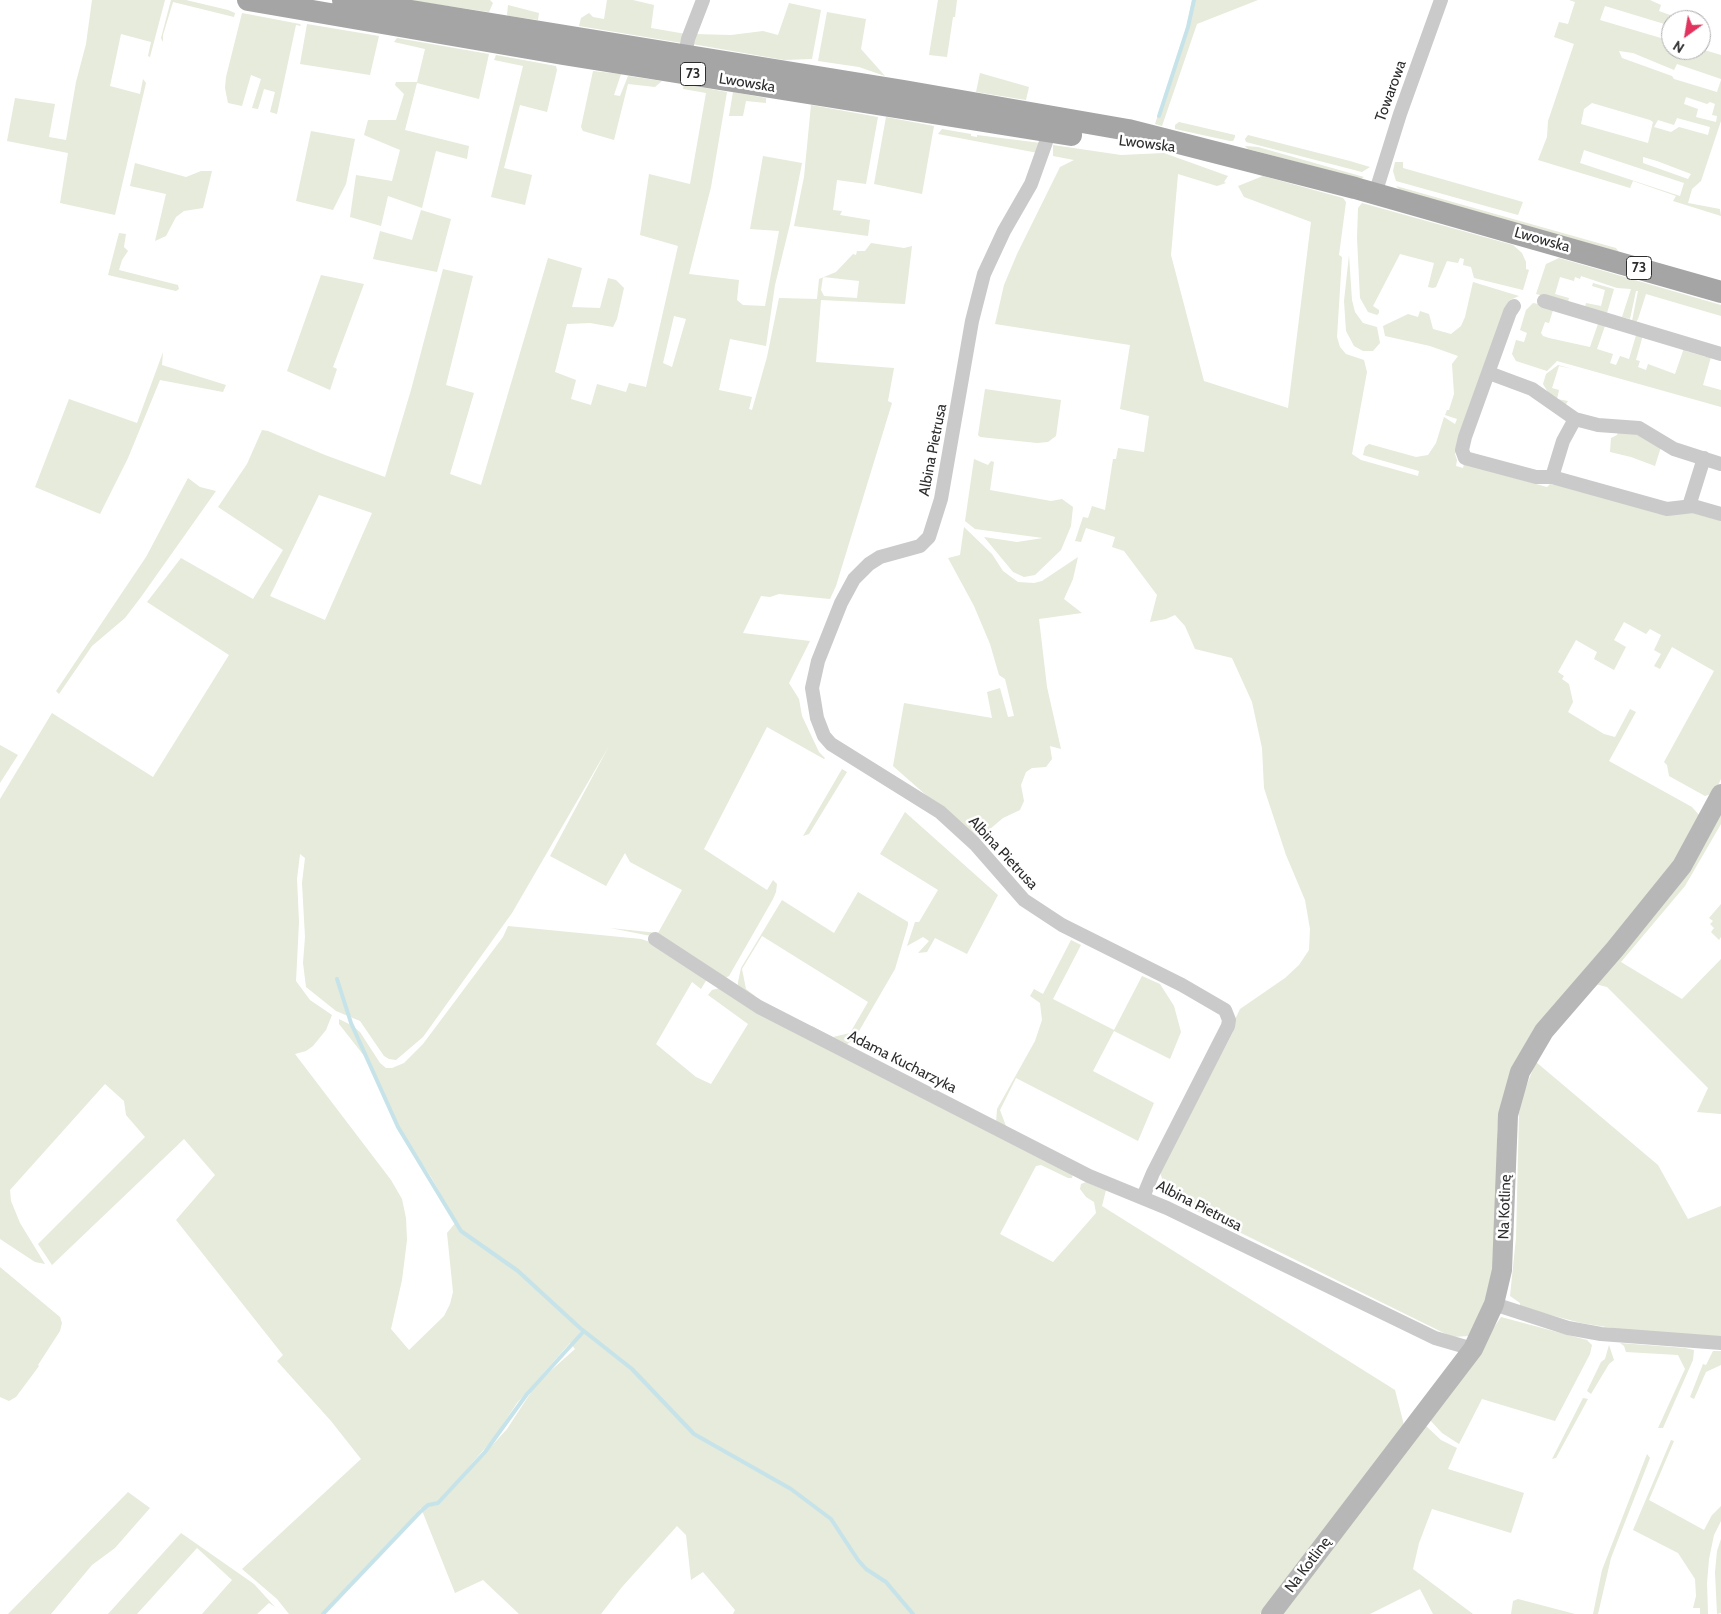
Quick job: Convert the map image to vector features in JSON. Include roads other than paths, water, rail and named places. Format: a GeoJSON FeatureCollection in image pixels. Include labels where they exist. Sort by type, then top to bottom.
{"type":"FeatureCollection","features":[{"type":"Feature","properties":{"kind":"main road","name":"Lwowska"},"geometry":{"type":"LineString","coordinates":[[248,0],[683,64],[1218,152],[1375,194],[1721,292]]}},
{"type":"Feature","properties":{"kind":"main road","name":"Lwowska"},"geometry":{"type":"LineString","coordinates":[[342,0],[683,64]]}},
{"type":"Feature","properties":{"kind":"street"},"geometry":{"type":"LineString","coordinates":[[683,64],[688,39],[703,0]]}},
{"type":"Feature","properties":{"kind":"street","name":"Towarowa"},"geometry":{"type":"LineString","coordinates":[[1375,194],[1400,114],[1441,0]]}},
{"type":"Feature","properties":{"kind":"street","name":"Albina Pietrusa"},"geometry":{"type":"LineString","coordinates":[[1049,124],[1031,184],[1004,231],[984,274],[972,321],[942,499],[929,537],[920,546],[880,557],[854,578],[841,603],[814,674],[813,704],[822,730],[831,744],[940,812],[970,840],[1015,892],[1031,906],[1062,925],[1199,994],[1225,1010],[1229,1020],[1228,1026],[1153,1173],[1143,1197],[1427,1334],[1473,1349]]}},
{"type":"Feature","properties":{"kind":"street"},"geometry":{"type":"LineString","coordinates":[[1544,301],[1721,354]]}},
{"type":"Feature","properties":{"kind":"street"},"geometry":{"type":"LineString","coordinates":[[1514,306],[1510,312],[1462,448],[1463,456],[1468,460],[1539,478],[1552,477],[1664,509],[1689,506],[1721,514]]}},
{"type":"Feature","properties":{"kind":"street"},"geometry":{"type":"LineString","coordinates":[[1489,373],[1527,386],[1575,419],[1598,425],[1639,428],[1674,449],[1721,464]]}},
{"type":"Feature","properties":{"kind":"street"},"geometry":{"type":"LineString","coordinates":[[1552,477],[1563,441],[1575,419]]}},
{"type":"Feature","properties":{"kind":"street"},"geometry":{"type":"LineString","coordinates":[[1689,506],[1704,458]]}},
{"type":"Feature","properties":{"kind":"street","name":"Na Kotlinę"},"geometry":{"type":"LineString","coordinates":[[1271,1614],[1473,1349],[1494,1304],[1504,1260],[1508,1115],[1520,1072],[1544,1031],[1615,949],[1682,866],[1721,794]]}},
{"type":"Feature","properties":{"kind":"street","name":"Adama Kucharzyka"},"geometry":{"type":"LineString","coordinates":[[655,939],[759,1007],[1088,1176],[1143,1197]]}},
{"type":"Feature","properties":{"kind":"street"},"geometry":{"type":"LineString","coordinates":[[1494,1304],[1568,1328],[1601,1334],[1721,1343]]}},
{"type":"Feature","properties":{"kind":"waterway"},"geometry":{"type":"LineString","coordinates":[[1159,116],[1188,27],[1194,0]]}},
{"type":"Feature","properties":{"kind":"waterway"},"geometry":{"type":"LineString","coordinates":[[337,979],[351,1023],[398,1127],[461,1231],[518,1271],[580,1328],[632,1369],[694,1434],[791,1489],[831,1519],[858,1560],[866,1569],[886,1582],[913,1614]]}},
{"type":"Feature","properties":{"kind":"waterway"},"geometry":{"type":"LineString","coordinates":[[323,1614],[420,1512],[428,1505],[438,1503],[485,1452],[527,1394],[584,1331]]}}]}
